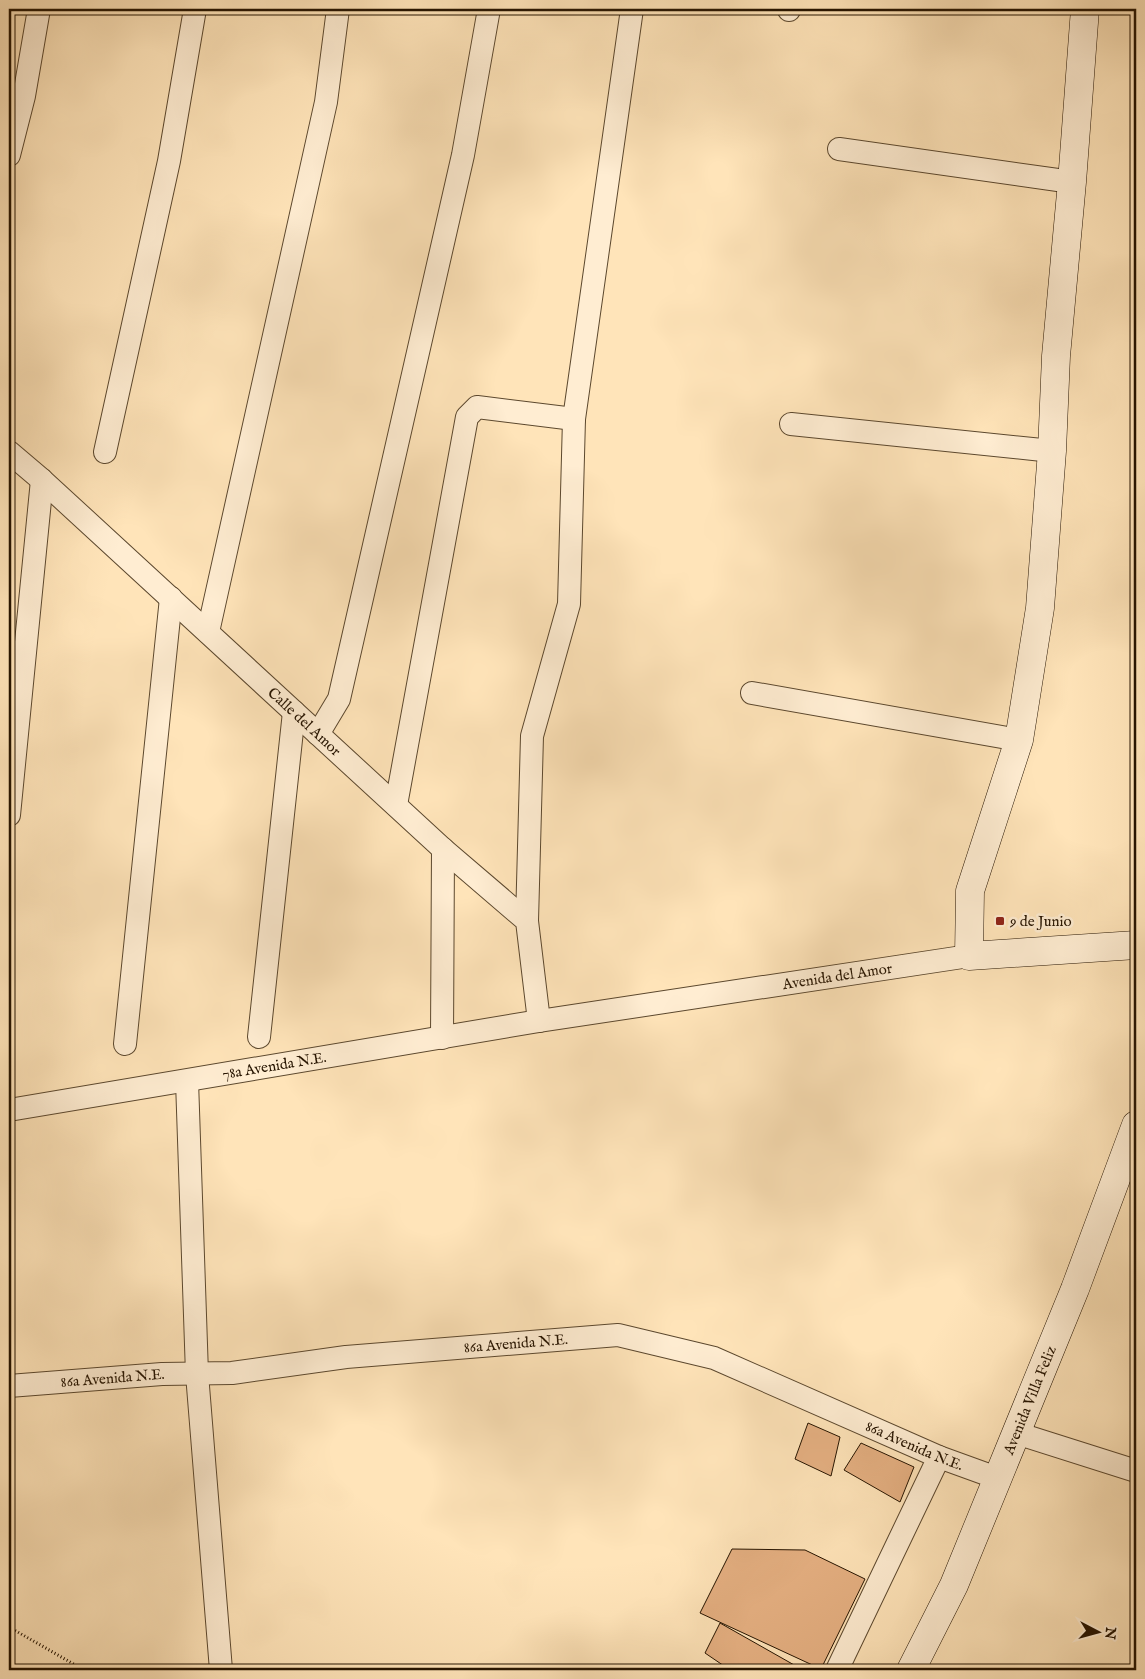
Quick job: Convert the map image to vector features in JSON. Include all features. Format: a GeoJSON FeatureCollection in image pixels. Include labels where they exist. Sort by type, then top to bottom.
{"type":"FeatureCollection","features":[{"type":"Feature","properties":{"kind":"street"},"geometry":{"type":"LineString","coordinates":[[9,155],[24,96],[40,9]]}},
{"type":"Feature","properties":{"kind":"street"},"geometry":{"type":"LineString","coordinates":[[105,452],[169,161],[195,9]]}},
{"type":"Feature","properties":{"kind":"street"},"geometry":{"type":"LineString","coordinates":[[208,632],[326,102],[338,9]]}},
{"type":"Feature","properties":{"kind":"street"},"geometry":{"type":"LineString","coordinates":[[318,734],[339,698],[463,155],[489,9]]}},
{"type":"Feature","properties":{"kind":"street"},"geometry":{"type":"LineString","coordinates":[[539,1021],[527,921],[532,736],[570,604],[574,419],[632,9]]}},
{"type":"Feature","properties":{"kind":"street"},"geometry":{"type":"LineString","coordinates":[[969,956],[970,891],[1019,740],[1040,608],[1052,451],[1056,356],[1085,9]]}},
{"type":"Feature","properties":{"kind":"street"},"geometry":{"type":"LineString","coordinates":[[839,149],[1072,182]]}},
{"type":"Feature","properties":{"kind":"street"},"geometry":{"type":"LineString","coordinates":[[396,805],[467,417],[477,407],[574,419]]}},
{"type":"Feature","properties":{"kind":"street"},"geometry":{"type":"LineString","coordinates":[[791,424],[1052,451]]}},
{"type":"Feature","properties":{"kind":"street","name":"Calle del Amor"},"geometry":{"type":"LineString","coordinates":[[9,452],[171,598],[443,849],[527,921]]}},
{"type":"Feature","properties":{"kind":"street"},"geometry":{"type":"LineString","coordinates":[[9,815],[42,480]]}},
{"type":"Feature","properties":{"kind":"street"},"geometry":{"type":"LineString","coordinates":[[125,1044],[171,598]]}},
{"type":"Feature","properties":{"kind":"street"},"geometry":{"type":"LineString","coordinates":[[752,693],[1019,740]]}},
{"type":"Feature","properties":{"kind":"street"},"geometry":{"type":"LineString","coordinates":[[259,1037],[294,712]]}},
{"type":"Feature","properties":{"kind":"street"},"geometry":{"type":"LineString","coordinates":[[442,1038],[443,849]]}},
{"type":"Feature","properties":{"kind":"street","name":"Avenida del Amor"},"geometry":{"type":"LineString","coordinates":[[539,1021],[969,956],[1136,945]]}},
{"type":"Feature","properties":{"kind":"street","name":"78a Avenida N.E."},"geometry":{"type":"LineString","coordinates":[[9,1110],[539,1021]]}},
{"type":"Feature","properties":{"kind":"street"},"geometry":{"type":"LineString","coordinates":[[187,1081],[197,1374],[221,1670]]}},
{"type":"Feature","properties":{"kind":"street","name":"Avenida Villa Feliz"},"geometry":{"type":"LineString","coordinates":[[912,1670],[954,1585],[1075,1289],[1136,1125]]}},
{"type":"Feature","properties":{"kind":"street","name":"86a Avenida N.E."},"geometry":{"type":"LineString","coordinates":[[9,1386],[162,1374],[232,1373],[346,1357],[618,1335],[714,1358],[939,1457],[997,1478]]}},
{"type":"Feature","properties":{"kind":"street"},"geometry":{"type":"LineString","coordinates":[[1016,1433],[1136,1471]]}},
{"type":"Feature","properties":{"kind":"street"},"geometry":{"type":"LineString","coordinates":[[837,1670],[939,1457]]}},
{"type":"Feature","properties":{"kind":"path"},"geometry":{"type":"LineString","coordinates":[[9,1627],[84,1670]]}},
{"type":"Feature","properties":{"kind":"building"},"geometry":{"type":"Polygon","coordinates":[[[808,1423],[840,1437],[831,1476],[795,1459],[808,1423]]]}},
{"type":"Feature","properties":{"kind":"building"},"geometry":{"type":"Polygon","coordinates":[[[861,1443],[914,1467],[900,1502],[844,1470],[861,1443]]]}},
{"type":"Feature","properties":{"kind":"building"},"geometry":{"type":"Polygon","coordinates":[[[732,1549],[805,1550],[865,1579],[821,1669],[700,1613],[732,1549]]]}},
{"type":"Feature","properties":{"kind":"building"},"geometry":{"type":"Polygon","coordinates":[[[720,1623],[803,1670],[730,1670],[705,1653],[720,1623]]]}},
{"type":"Feature","properties":{"kind":"place","name":"9 de Junio"},"geometry":{"type":"Point","coordinates":[1000,921]}}]}
